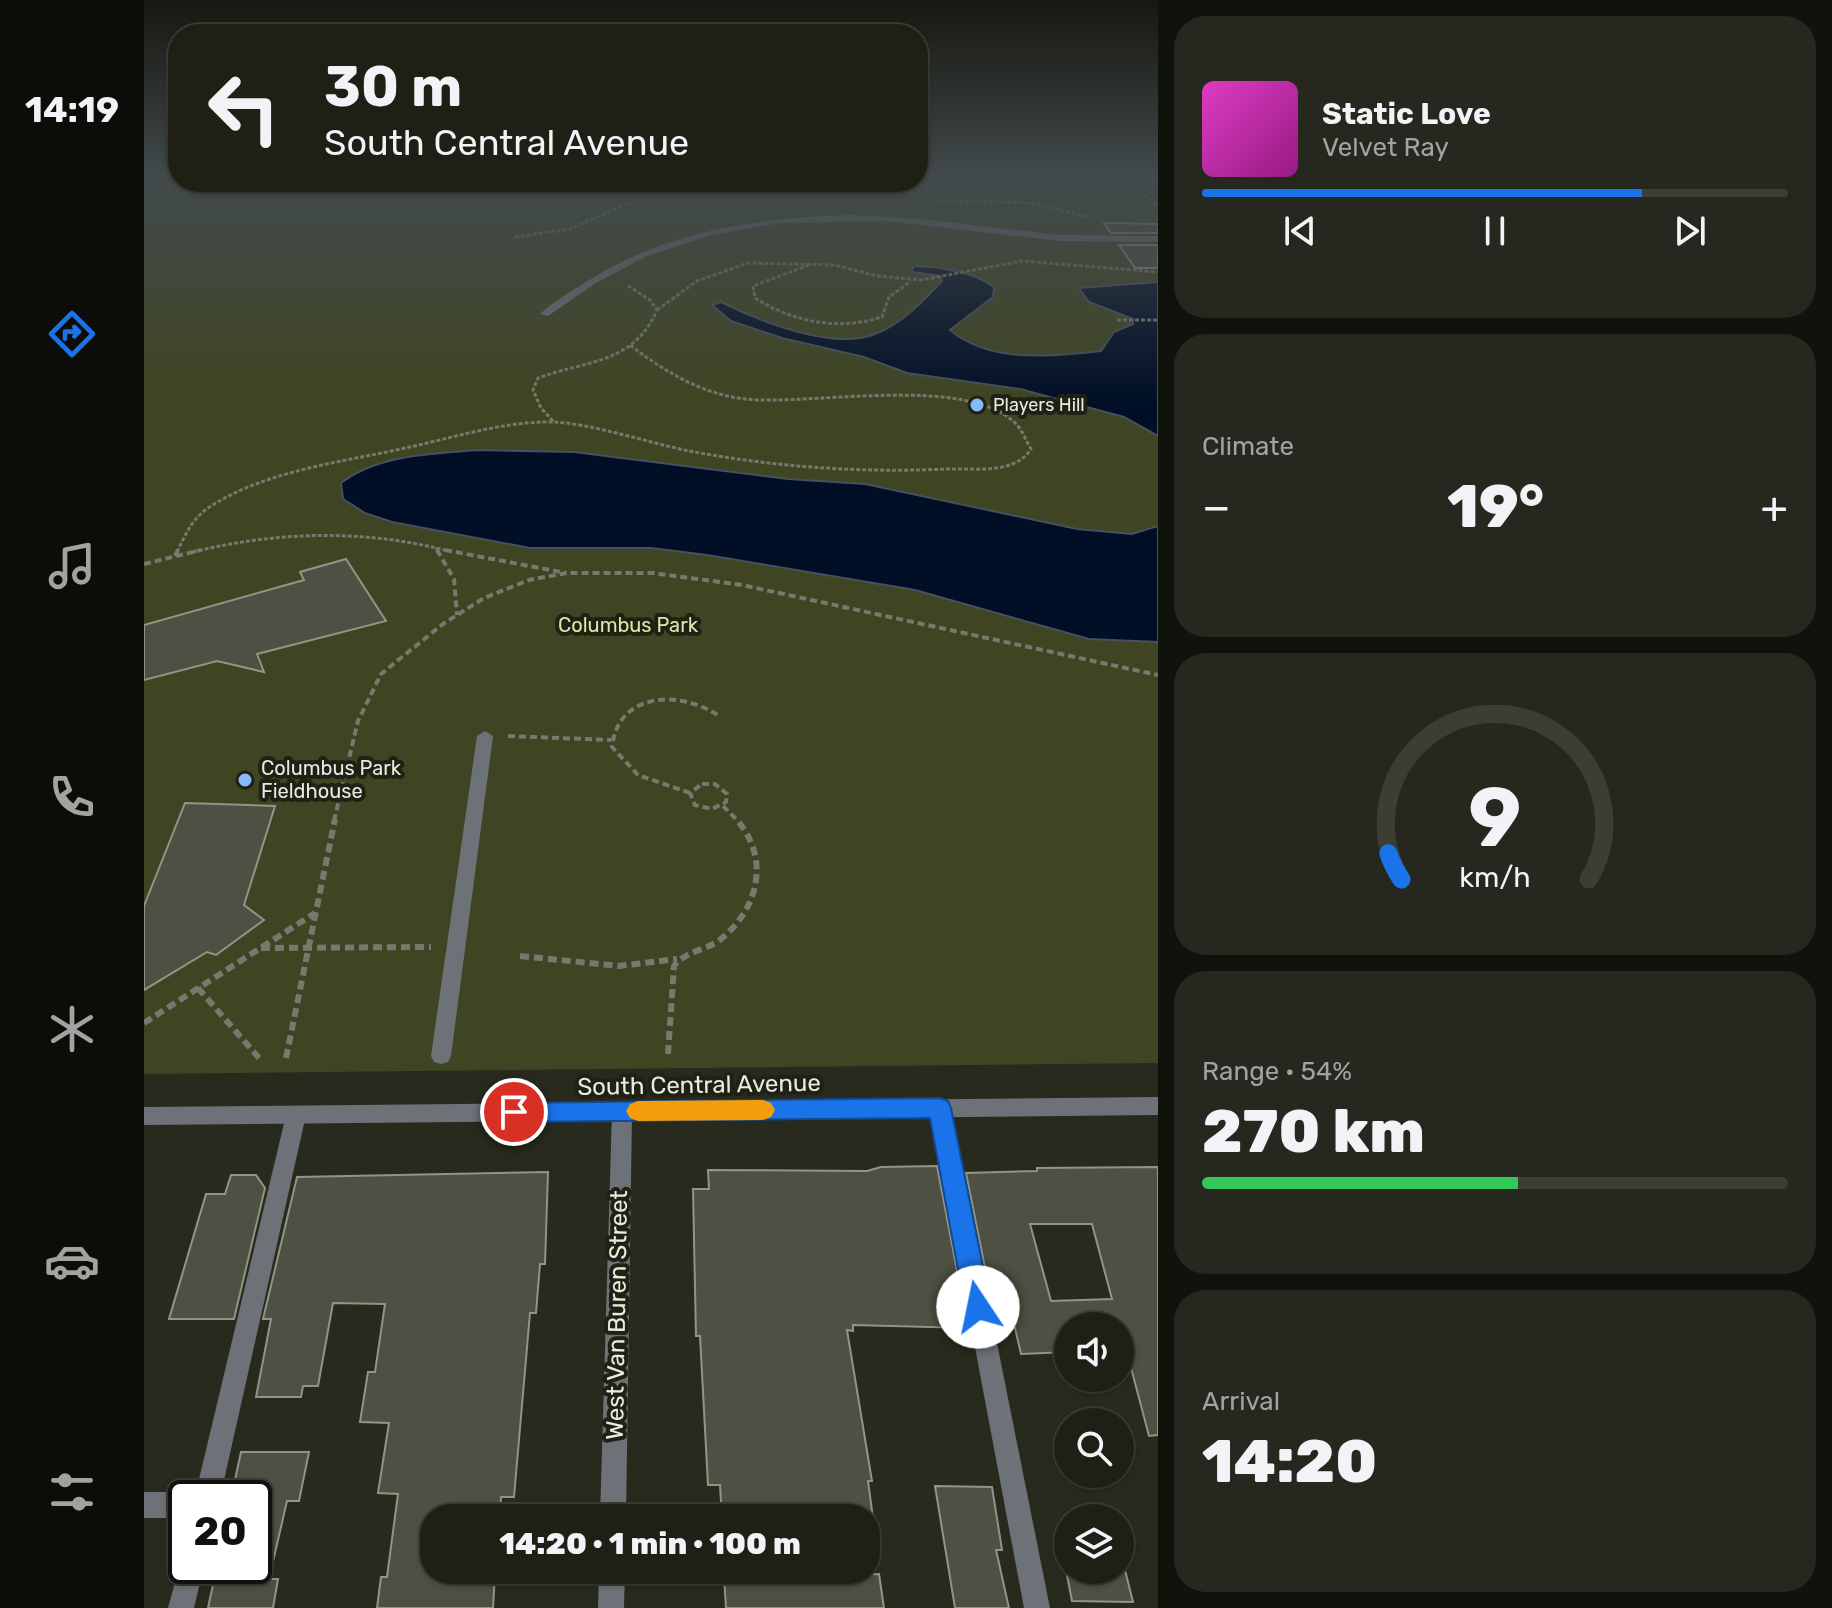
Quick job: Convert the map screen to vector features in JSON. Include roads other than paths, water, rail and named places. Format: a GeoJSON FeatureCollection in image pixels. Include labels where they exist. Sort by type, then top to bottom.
{"type":"FeatureCollection","features":[{"type":"Feature","properties":{"kind":"street"},"geometry":{"type":"LineString","coordinates":[[545,314],[604,274],[648,253]]}},
{"type":"Feature","properties":{"kind":"street"},"geometry":{"type":"LineString","coordinates":[[441,1056],[485,736]]}},
{"type":"Feature","properties":{"kind":"street","name":"South Central Avenue"},"geometry":{"type":"LineString","coordinates":[[144,1116],[1158,1106]]}},
{"type":"Feature","properties":{"kind":"street"},"geometry":{"type":"LineString","coordinates":[[940,1108],[1037,1608]]}},
{"type":"Feature","properties":{"kind":"street","name":"West Van Buren Street"},"geometry":{"type":"LineString","coordinates":[[613,1504],[622,1111]]}},
{"type":"Feature","properties":{"kind":"street"},"geometry":{"type":"LineString","coordinates":[[211,1480],[296,1115]]}},
{"type":"Feature","properties":{"kind":"street"},"geometry":{"type":"LineString","coordinates":[[144,1505],[168,1505]]}},
{"type":"Feature","properties":{"kind":"street"},"geometry":{"type":"LineString","coordinates":[[181,1608],[187,1584]]}},
{"type":"Feature","properties":{"kind":"street"},"geometry":{"type":"LineString","coordinates":[[611,1608],[612,1584]]}},
{"type":"Feature","properties":{"kind":"water"},"geometry":{"type":"Polygon","coordinates":[[[914,266],[966,274],[994,287],[993,297],[950,330],[984,348],[1022,355],[1101,351],[1114,332],[1133,324],[1133,319],[1089,302],[1079,288],[1158,282],[1158,436],[1124,417],[1020,389],[907,373],[864,357],[782,338],[731,321],[712,305],[721,302],[797,332],[839,339],[858,338],[875,334],[894,324],[942,281],[940,276],[911,272],[914,266]]]}},
{"type":"Feature","properties":{"kind":"water"},"geometry":{"type":"Polygon","coordinates":[[[478,450],[574,452],[788,479],[865,484],[1077,529],[1132,534],[1158,526],[1158,642],[1089,639],[915,590],[707,555],[651,548],[530,548],[392,522],[365,513],[343,499],[341,483],[372,466],[406,457],[478,450]]]}},
{"type":"Feature","properties":{"kind":"place","name":"Players Hill"},"geometry":{"type":"Point","coordinates":[977,405]}},
{"type":"Feature","properties":{"kind":"place","name":"Columbus Park Fieldhouse"},"geometry":{"type":"Point","coordinates":[245,780]}},
{"type":"Feature","properties":{"kind":"park label","name":"Columbus Park"},"geometry":{"type":"Point","coordinates":[628,625]}}]}
